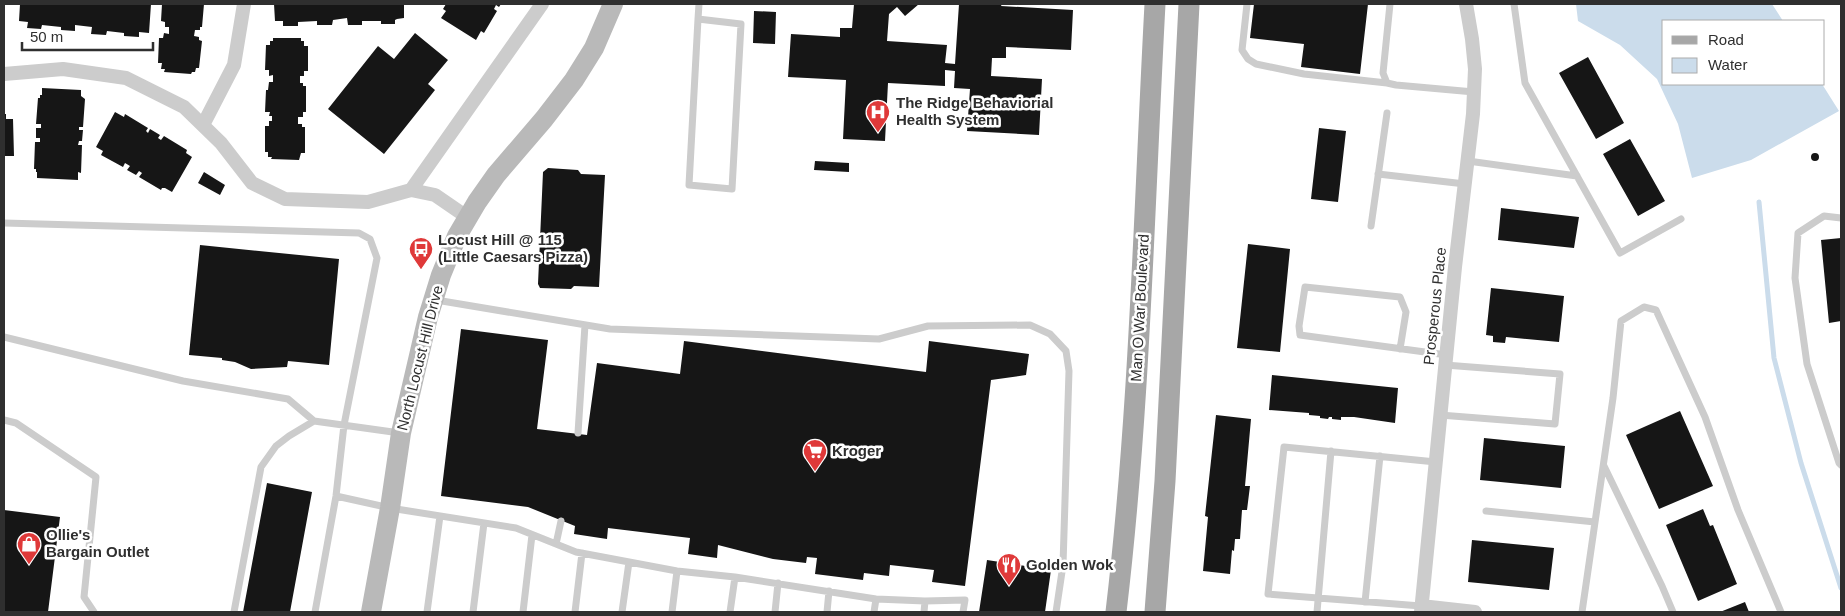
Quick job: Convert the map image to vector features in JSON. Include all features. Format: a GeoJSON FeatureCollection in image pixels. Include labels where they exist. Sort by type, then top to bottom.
{"type":"FeatureCollection","features":[{"type":"Feature","properties":{"kind":"main road","name":"Man O War Boulevard"},"geometry":{"type":"LineString","coordinates":[[1116,612],[1126,515],[1136,379],[1155,4]]}},
{"type":"Feature","properties":{"kind":"main road"},"geometry":{"type":"LineString","coordinates":[[1155,612],[1165,481],[1188,4]]}},
{"type":"Feature","properties":{"kind":"street"},"geometry":{"type":"LineString","coordinates":[[203,125],[234,65],[244,4]]}},
{"type":"Feature","properties":{"kind":"street"},"geometry":{"type":"LineString","coordinates":[[411,190],[542,4]]}},
{"type":"Feature","properties":{"kind":"street","name":"North Locust Hill Drive"},"geometry":{"type":"LineString","coordinates":[[371,612],[390,508],[401,433],[433,300],[457,236],[496,175],[544,119],[574,80],[594,48],[613,4]]}},
{"type":"Feature","properties":{"kind":"street","name":"Prosperous Place"},"geometry":{"type":"LineString","coordinates":[[1421,609],[1473,114],[1475,69],[1466,4]]}},
{"type":"Feature","properties":{"kind":"street"},"geometry":{"type":"LineString","coordinates":[[4,74],[63,69],[126,78],[184,107],[221,143],[252,183],[285,199],[368,202],[411,190],[436,195],[468,218]]}},
{"type":"Feature","properties":{"kind":"street"},"geometry":{"type":"LineString","coordinates":[[1421,609],[1475,612]]}},
{"type":"Feature","properties":{"kind":"lane"},"geometry":{"type":"LineString","coordinates":[[698,20],[741,24],[732,189],[689,185],[698,20],[699,4]]}},
{"type":"Feature","properties":{"kind":"lane"},"geometry":{"type":"LineString","coordinates":[[1247,4],[1242,50],[1248,59],[1256,64],[1304,74],[1388,83],[1396,86],[1474,92]]}},
{"type":"Feature","properties":{"kind":"lane"},"geometry":{"type":"LineString","coordinates":[[1388,83],[1383,73],[1390,4]]}},
{"type":"Feature","properties":{"kind":"lane"},"geometry":{"type":"LineString","coordinates":[[1514,4],[1525,84],[1620,254],[1681,219]]}},
{"type":"Feature","properties":{"kind":"lane"},"geometry":{"type":"LineString","coordinates":[[1371,226],[1387,113]]}},
{"type":"Feature","properties":{"kind":"lane"},"geometry":{"type":"LineString","coordinates":[[1468,161],[1577,176]]}},
{"type":"Feature","properties":{"kind":"lane"},"geometry":{"type":"LineString","coordinates":[[1378,174],[1465,184]]}},
{"type":"Feature","properties":{"kind":"lane"},"geometry":{"type":"LineString","coordinates":[[1841,218],[1824,216],[1798,233],[1795,278],[1807,364],[1838,463],[1841,465]]}},
{"type":"Feature","properties":{"kind":"lane"},"geometry":{"type":"LineString","coordinates":[[4,223],[359,233],[370,239],[377,258],[344,426],[336,496],[315,612]]}},
{"type":"Feature","properties":{"kind":"lane"},"geometry":{"type":"LineString","coordinates":[[1400,349],[1406,312],[1400,297],[1305,287],[1299,326],[1300,334],[1400,349],[1446,360],[1560,374],[1555,424],[1440,415]]}},
{"type":"Feature","properties":{"kind":"lane"},"geometry":{"type":"LineString","coordinates":[[433,300],[610,328],[879,339],[928,326],[1030,325],[1050,334],[1066,351],[1069,372],[1063,565],[1056,612]]}},
{"type":"Feature","properties":{"kind":"lane"},"geometry":{"type":"LineString","coordinates":[[1582,612],[1613,398],[1621,321],[1644,307],[1656,310],[1705,417],[1738,510],[1781,612]]}},
{"type":"Feature","properties":{"kind":"lane"},"geometry":{"type":"LineString","coordinates":[[578,434],[585,325]]}},
{"type":"Feature","properties":{"kind":"lane"},"geometry":{"type":"LineString","coordinates":[[4,337],[183,380],[288,399],[314,421],[401,433]]}},
{"type":"Feature","properties":{"kind":"lane"},"geometry":{"type":"LineString","coordinates":[[4,420],[16,422],[96,478],[84,596],[94,612]]}},
{"type":"Feature","properties":{"kind":"lane"},"geometry":{"type":"LineString","coordinates":[[234,612],[261,466],[276,446],[314,421]]}},
{"type":"Feature","properties":{"kind":"lane"},"geometry":{"type":"LineString","coordinates":[[1421,609],[1365,602],[1268,594],[1284,447],[1436,462]]}},
{"type":"Feature","properties":{"kind":"lane"},"geometry":{"type":"LineString","coordinates":[[1317,612],[1331,451]]}},
{"type":"Feature","properties":{"kind":"lane"},"geometry":{"type":"LineString","coordinates":[[1365,602],[1380,456]]}},
{"type":"Feature","properties":{"kind":"lane"},"geometry":{"type":"LineString","coordinates":[[1604,464],[1673,612]]}},
{"type":"Feature","properties":{"kind":"lane"},"geometry":{"type":"LineString","coordinates":[[336,496],[390,508],[516,528],[582,553],[677,571],[734,577],[876,598],[925,601],[965,600],[963,612]]}},
{"type":"Feature","properties":{"kind":"lane"},"geometry":{"type":"LineString","coordinates":[[1486,511],[1595,522]]}},
{"type":"Feature","properties":{"kind":"lane"},"geometry":{"type":"LineString","coordinates":[[427,612],[440,516]]}},
{"type":"Feature","properties":{"kind":"lane"},"geometry":{"type":"LineString","coordinates":[[556,544],[561,520]]}},
{"type":"Feature","properties":{"kind":"lane"},"geometry":{"type":"LineString","coordinates":[[473,612],[484,523]]}},
{"type":"Feature","properties":{"kind":"lane"},"geometry":{"type":"LineString","coordinates":[[523,612],[532,534]]}},
{"type":"Feature","properties":{"kind":"lane"},"geometry":{"type":"LineString","coordinates":[[575,612],[582,553]]}},
{"type":"Feature","properties":{"kind":"lane"},"geometry":{"type":"LineString","coordinates":[[622,612],[628,562]]}},
{"type":"Feature","properties":{"kind":"lane"},"geometry":{"type":"LineString","coordinates":[[672,612],[677,571]]}},
{"type":"Feature","properties":{"kind":"lane"},"geometry":{"type":"LineString","coordinates":[[730,612],[734,577]]}},
{"type":"Feature","properties":{"kind":"lane"},"geometry":{"type":"LineString","coordinates":[[775,612],[778,583]]}},
{"type":"Feature","properties":{"kind":"lane"},"geometry":{"type":"LineString","coordinates":[[827,612],[829,591]]}},
{"type":"Feature","properties":{"kind":"lane"},"geometry":{"type":"LineString","coordinates":[[874,612],[876,598]]}},
{"type":"Feature","properties":{"kind":"lane"},"geometry":{"type":"LineString","coordinates":[[924,612],[925,601]]}},
{"type":"Feature","properties":{"kind":"water"},"geometry":{"type":"Polygon","coordinates":[[[1576,4],[1772,4],[1782,20],[1662,20],[1662,85],[1823,85],[1839,111],[1751,160],[1692,178],[1678,124],[1657,79],[1620,45],[1578,21],[1576,4]]]}},
{"type":"Feature","properties":{"kind":"building"},"geometry":{"type":"Polygon","coordinates":[[[20,4],[151,4],[149,33],[139,32],[139,37],[124,36],[124,33],[107,31],[106,35],[91,34],[92,27],[75,25],[75,31],[61,30],[61,27],[42,25],[41,29],[27,28],[28,22],[19,21],[20,4]]]}},
{"type":"Feature","properties":{"kind":"building"},"geometry":{"type":"Polygon","coordinates":[[[162,4],[204,4],[202,27],[200,27],[200,30],[195,30],[194,36],[199,37],[199,40],[202,41],[199,68],[196,68],[195,72],[191,74],[164,72],[165,69],[161,69],[162,63],[158,63],[159,38],[163,38],[164,33],[169,34],[169,27],[165,27],[165,22],[161,21],[162,4]]]}},
{"type":"Feature","properties":{"kind":"building"},"geometry":{"type":"Polygon","coordinates":[[[274,4],[404,4],[404,18],[395,20],[395,24],[381,24],[381,21],[362,21],[362,25],[348,25],[347,18],[333,20],[332,25],[317,25],[317,21],[298,22],[298,26],[283,26],[283,21],[275,21],[274,4]]]}},
{"type":"Feature","properties":{"kind":"building"},"geometry":{"type":"Polygon","coordinates":[[[446,4],[501,4],[499,7],[496,5],[494,9],[497,11],[484,33],[481,31],[476,40],[441,18],[446,11],[443,9],[446,4]]]}},
{"type":"Feature","properties":{"kind":"building"},"geometry":{"type":"Polygon","coordinates":[[[854,4],[919,4],[905,16],[897,7],[889,14],[887,41],[947,45],[945,63],[955,64],[959,4],[1002,4],[1001,6],[1073,10],[1071,50],[1006,47],[1006,58],[992,58],[991,76],[1042,79],[1039,135],[967,131],[970,89],[954,88],[955,71],[945,70],[945,86],[888,83],[885,141],[843,139],[846,80],[788,77],[791,34],[840,37],[840,28],[852,28],[854,4]]]}},
{"type":"Feature","properties":{"kind":"building"},"geometry":{"type":"Polygon","coordinates":[[[1254,4],[1368,4],[1360,74],[1301,67],[1304,44],[1250,38],[1254,4]]]}},
{"type":"Feature","properties":{"kind":"building"},"geometry":{"type":"Polygon","coordinates":[[[754,11],[776,12],[775,44],[753,43],[754,11]]]}},
{"type":"Feature","properties":{"kind":"building"},"geometry":{"type":"Polygon","coordinates":[[[415,33],[448,60],[428,84],[435,90],[384,154],[328,109],[378,46],[394,59],[415,33]]]}},
{"type":"Feature","properties":{"kind":"building"},"geometry":{"type":"Polygon","coordinates":[[[273,38],[301,38],[301,41],[304,41],[304,46],[308,46],[308,71],[304,71],[304,76],[300,76],[300,83],[306,86],[306,112],[303,112],[303,117],[298,117],[298,124],[302,124],[302,127],[305,127],[305,153],[301,153],[299,160],[271,159],[272,157],[268,157],[268,152],[265,152],[265,126],[269,126],[269,121],[272,121],[272,116],[269,116],[270,112],[265,112],[266,90],[268,90],[269,82],[273,82],[273,75],[269,76],[269,70],[265,70],[266,45],[270,45],[270,41],[273,41],[273,38]]]}},
{"type":"Feature","properties":{"kind":"building"},"geometry":{"type":"Polygon","coordinates":[[[1588,57],[1624,123],[1596,139],[1559,73],[1588,57]]]}},
{"type":"Feature","properties":{"kind":"building"},"geometry":{"type":"Polygon","coordinates":[[[42,88],[81,90],[81,96],[85,99],[83,127],[79,127],[79,130],[83,130],[82,141],[79,141],[78,145],[82,145],[81,173],[78,172],[78,180],[37,178],[36,169],[34,169],[35,142],[40,142],[40,138],[36,138],[36,128],[41,128],[41,124],[36,124],[38,98],[42,95],[42,88]]]}},
{"type":"Feature","properties":{"kind":"building"},"geometry":{"type":"Polygon","coordinates":[[[115,112],[124,117],[125,114],[148,128],[146,131],[148,133],[150,129],[160,135],[158,138],[161,140],[164,136],[187,150],[186,153],[192,157],[172,192],[165,188],[161,190],[139,177],[142,173],[139,171],[136,175],[127,170],[130,166],[125,163],[123,167],[101,155],[103,151],[96,147],[115,112]]]}},
{"type":"Feature","properties":{"kind":"building"},"geometry":{"type":"Polygon","coordinates":[[[4,114],[6,114],[6,119],[13,119],[14,156],[4,156],[4,114]]]}},
{"type":"Feature","properties":{"kind":"building"},"geometry":{"type":"Polygon","coordinates":[[[1319,128],[1346,131],[1338,202],[1311,199],[1319,128]]]}},
{"type":"Feature","properties":{"kind":"building"},"geometry":{"type":"Polygon","coordinates":[[[1630,139],[1665,201],[1638,216],[1603,154],[1630,139]]]}},
{"type":"Feature","properties":{"kind":"building"},"geometry":{"type":"Polygon","coordinates":[[[1815,153],[1819,157],[1815,161],[1811,157],[1815,153]]]}},
{"type":"Feature","properties":{"kind":"building"},"geometry":{"type":"Polygon","coordinates":[[[815,161],[849,163],[849,172],[814,170],[815,161]]]}},
{"type":"Feature","properties":{"kind":"building"},"geometry":{"type":"Polygon","coordinates":[[[548,168],[578,170],[581,174],[605,175],[599,287],[574,286],[571,289],[540,288],[538,284],[543,172],[548,168]]]}},
{"type":"Feature","properties":{"kind":"building"},"geometry":{"type":"Polygon","coordinates":[[[204,172],[225,185],[220,195],[198,183],[204,172]]]}},
{"type":"Feature","properties":{"kind":"building"},"geometry":{"type":"Polygon","coordinates":[[[1501,208],[1579,217],[1574,248],[1498,240],[1501,208]]]}},
{"type":"Feature","properties":{"kind":"building"},"geometry":{"type":"Polygon","coordinates":[[[1841,238],[1841,321],[1829,323],[1821,240],[1841,238]]]}},
{"type":"Feature","properties":{"kind":"building"},"geometry":{"type":"Polygon","coordinates":[[[1248,244],[1290,249],[1280,352],[1237,348],[1248,244]]]}},
{"type":"Feature","properties":{"kind":"building"},"geometry":{"type":"Polygon","coordinates":[[[200,245],[339,259],[329,365],[288,361],[287,367],[251,369],[235,362],[222,360],[222,358],[189,355],[200,245]]]}},
{"type":"Feature","properties":{"kind":"building"},"geometry":{"type":"Polygon","coordinates":[[[1491,288],[1564,296],[1559,342],[1506,337],[1505,343],[1493,342],[1493,336],[1486,335],[1491,288]]]}},
{"type":"Feature","properties":{"kind":"building"},"geometry":{"type":"Polygon","coordinates":[[[461,329],[548,340],[537,429],[587,435],[597,363],[680,374],[684,341],[926,372],[929,341],[1029,354],[1026,375],[991,380],[965,586],[932,582],[934,570],[890,565],[889,576],[864,573],[863,580],[815,574],[817,558],[807,557],[806,563],[773,559],[718,545],[717,558],[688,554],[690,538],[608,528],[607,539],[574,534],[575,526],[528,507],[441,496],[461,329]]]}},
{"type":"Feature","properties":{"kind":"building"},"geometry":{"type":"Polygon","coordinates":[[[1272,375],[1398,388],[1395,423],[1354,417],[1341,417],[1341,420],[1332,419],[1332,417],[1328,419],[1309,415],[1309,413],[1269,410],[1272,375]]]}},
{"type":"Feature","properties":{"kind":"building"},"geometry":{"type":"Polygon","coordinates":[[[1680,411],[1713,486],[1659,509],[1626,435],[1680,411]]]}},
{"type":"Feature","properties":{"kind":"building"},"geometry":{"type":"Polygon","coordinates":[[[1216,415],[1251,419],[1245,486],[1250,486],[1247,510],[1242,510],[1240,539],[1235,539],[1230,574],[1203,571],[1208,517],[1205,516],[1216,415]]]}},
{"type":"Feature","properties":{"kind":"building"},"geometry":{"type":"Polygon","coordinates":[[[1484,438],[1565,446],[1561,488],[1480,480],[1484,438]]]}},
{"type":"Feature","properties":{"kind":"building"},"geometry":{"type":"Polygon","coordinates":[[[267,483],[312,492],[290,612],[243,612],[267,483]]]}},
{"type":"Feature","properties":{"kind":"building"},"geometry":{"type":"Polygon","coordinates":[[[1703,509],[1710,526],[1713,525],[1737,584],[1698,601],[1666,525],[1703,509]]]}},
{"type":"Feature","properties":{"kind":"building","name":"Ollie's Bargain Outlet"},"geometry":{"type":"Polygon","coordinates":[[[4,510],[60,517],[48,612],[4,612],[4,510]]]}},
{"type":"Feature","properties":{"kind":"building"},"geometry":{"type":"Polygon","coordinates":[[[1472,540],[1554,548],[1549,590],[1468,582],[1472,540]]]}},
{"type":"Feature","properties":{"kind":"building"},"geometry":{"type":"Polygon","coordinates":[[[987,560],[1051,570],[1045,612],[979,612],[987,560]]]}},
{"type":"Feature","properties":{"kind":"building"},"geometry":{"type":"Polygon","coordinates":[[[1745,602],[1749,612],[1720,612],[1745,602]]]}},
{"type":"Feature","properties":{"kind":"waterway"},"geometry":{"type":"LineString","coordinates":[[1759,202],[1774,358],[1801,463],[1841,588]]}},
{"type":"Feature","properties":{"kind":"place","name":"The Ridge Behaviorial Health System"},"geometry":{"type":"Point","coordinates":[878,133]}},
{"type":"Feature","properties":{"kind":"place","name":"Locust Hill @ 115 (Little Caesars Pizza)"},"geometry":{"type":"Point","coordinates":[421,270]}},
{"type":"Feature","properties":{"kind":"place","name":"Kroger"},"geometry":{"type":"Point","coordinates":[815,472]}},
{"type":"Feature","properties":{"kind":"place","name":"Ollie's Bargain Outlet"},"geometry":{"type":"Point","coordinates":[29,565]}},
{"type":"Feature","properties":{"kind":"place","name":"Golden Wok"},"geometry":{"type":"Point","coordinates":[1009,586]}}]}
